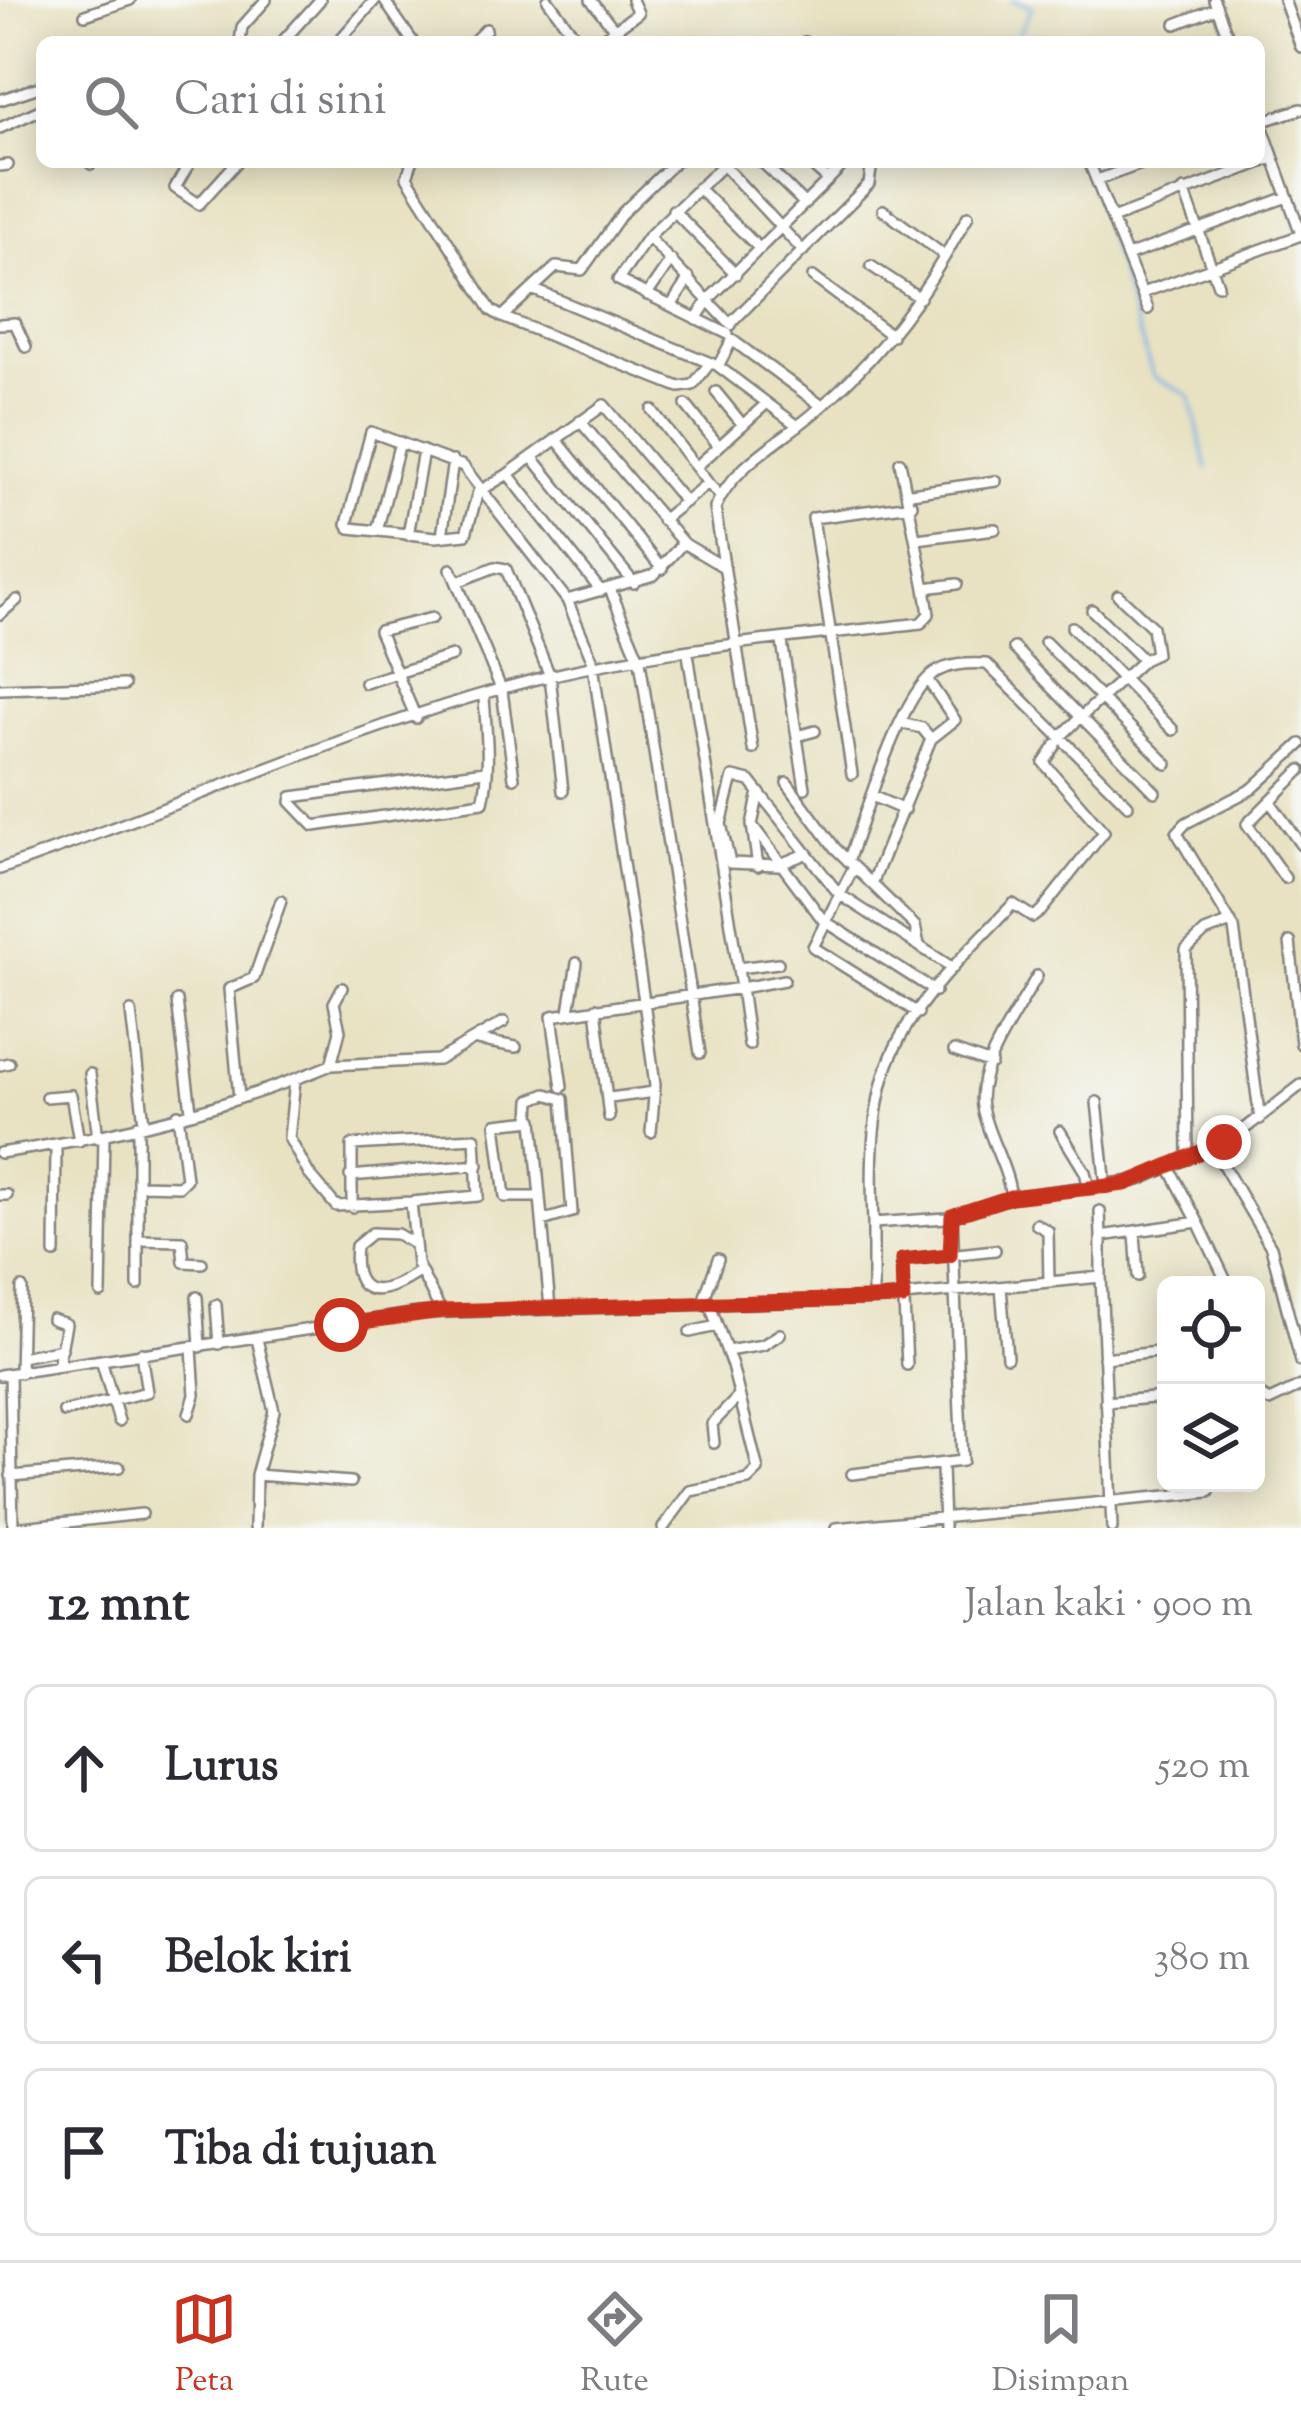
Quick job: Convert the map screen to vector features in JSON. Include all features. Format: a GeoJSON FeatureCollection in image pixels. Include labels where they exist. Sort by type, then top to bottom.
{"type":"FeatureCollection","features":[{"type":"Feature","properties":{"kind":"street"},"geometry":{"type":"LineString","coordinates":[[85,15],[130,0]]}},
{"type":"Feature","properties":{"kind":"street"},"geometry":{"type":"LineString","coordinates":[[241,36],[242,28],[266,0]]}},
{"type":"Feature","properties":{"kind":"street"},"geometry":{"type":"LineString","coordinates":[[287,36],[320,0]]}},
{"type":"Feature","properties":{"kind":"street"},"geometry":{"type":"LineString","coordinates":[[344,36],[377,0],[408,36]]}},
{"type":"Feature","properties":{"kind":"street"},"geometry":{"type":"LineString","coordinates":[[548,0],[575,36]]}},
{"type":"Feature","properties":{"kind":"street"},"geometry":{"type":"LineString","coordinates":[[591,0],[615,30]]}},
{"type":"Feature","properties":{"kind":"street"},"geometry":{"type":"LineString","coordinates":[[606,36],[638,13],[632,0]]}},
{"type":"Feature","properties":{"kind":"street"},"geometry":{"type":"LineString","coordinates":[[1284,0],[1301,47]]}},
{"type":"Feature","properties":{"kind":"street"},"geometry":{"type":"LineString","coordinates":[[1176,24],[1215,4],[1228,36]]}},
{"type":"Feature","properties":{"kind":"street"},"geometry":{"type":"LineString","coordinates":[[479,36],[486,29]]}},
{"type":"Feature","properties":{"kind":"street"},"geometry":{"type":"LineString","coordinates":[[0,100],[36,88]]}},
{"type":"Feature","properties":{"kind":"street"},"geometry":{"type":"LineString","coordinates":[[1265,120],[1301,110]]}},
{"type":"Feature","properties":{"kind":"street"},"geometry":{"type":"LineString","coordinates":[[0,128],[36,112]]}},
{"type":"Feature","properties":{"kind":"street"},"geometry":{"type":"LineString","coordinates":[[1142,292],[1301,234],[1265,135]]}},
{"type":"Feature","properties":{"kind":"street"},"geometry":{"type":"LineString","coordinates":[[1265,161],[1273,158]]}},
{"type":"Feature","properties":{"kind":"street"},"geometry":{"type":"LineString","coordinates":[[187,168],[175,188],[199,203],[231,168]]}},
{"type":"Feature","properties":{"kind":"street"},"geometry":{"type":"LineString","coordinates":[[410,168],[407,177],[490,310],[679,387],[693,385],[714,364],[730,332],[869,184],[871,168]]}},
{"type":"Feature","properties":{"kind":"street"},"geometry":{"type":"LineString","coordinates":[[502,317],[556,267],[582,270],[623,212],[669,168]]}},
{"type":"Feature","properties":{"kind":"street"},"geometry":{"type":"LineString","coordinates":[[720,168],[649,237],[618,280],[730,332],[822,406]]}},
{"type":"Feature","properties":{"kind":"street"},"geometry":{"type":"LineString","coordinates":[[729,168],[802,251]]}},
{"type":"Feature","properties":{"kind":"street"},"geometry":{"type":"LineString","coordinates":[[768,168],[805,204]]}},
{"type":"Feature","properties":{"kind":"street"},"geometry":{"type":"LineString","coordinates":[[815,168],[828,180]]}},
{"type":"Feature","properties":{"kind":"street"},"geometry":{"type":"LineString","coordinates":[[696,319],[709,298],[840,168]]}},
{"type":"Feature","properties":{"kind":"street"},"geometry":{"type":"LineString","coordinates":[[1091,168],[1148,309]]}},
{"type":"Feature","properties":{"kind":"street"},"geometry":{"type":"LineString","coordinates":[[1096,180],[1130,168]]}},
{"type":"Feature","properties":{"kind":"street"},"geometry":{"type":"LineString","coordinates":[[1112,219],[1245,168]]}},
{"type":"Feature","properties":{"kind":"street"},"geometry":{"type":"LineString","coordinates":[[698,188],[760,249]]}},
{"type":"Feature","properties":{"kind":"street"},"geometry":{"type":"LineString","coordinates":[[1184,190],[1218,285]]}},
{"type":"Feature","properties":{"kind":"street"},"geometry":{"type":"LineString","coordinates":[[1127,256],[1287,197]]}},
{"type":"Feature","properties":{"kind":"street"},"geometry":{"type":"LineString","coordinates":[[883,210],[945,256]]}},
{"type":"Feature","properties":{"kind":"street"},"geometry":{"type":"LineString","coordinates":[[673,211],[736,274]]}},
{"type":"Feature","properties":{"kind":"street"},"geometry":{"type":"LineString","coordinates":[[754,749],[714,522],[720,496],[892,336],[968,216]]}},
{"type":"Feature","properties":{"kind":"street"},"geometry":{"type":"LineString","coordinates":[[649,237],[709,298],[730,332]]}},
{"type":"Feature","properties":{"kind":"street"},"geometry":{"type":"LineString","coordinates":[[647,295],[671,260]]}},
{"type":"Feature","properties":{"kind":"street"},"geometry":{"type":"LineString","coordinates":[[872,266],[920,298]]}},
{"type":"Feature","properties":{"kind":"street"},"geometry":{"type":"LineString","coordinates":[[813,277],[892,336]]}},
{"type":"Feature","properties":{"kind":"street"},"geometry":{"type":"LineString","coordinates":[[671,306],[689,278]]}},
{"type":"Feature","properties":{"kind":"street"},"geometry":{"type":"LineString","coordinates":[[532,289],[714,364],[797,426]]}},
{"type":"Feature","properties":{"kind":"street"},"geometry":{"type":"LineString","coordinates":[[0,324],[15,323],[26,347]]}},
{"type":"Feature","properties":{"kind":"street"},"geometry":{"type":"LineString","coordinates":[[716,392],[743,425]]}},
{"type":"Feature","properties":{"kind":"street"},"geometry":{"type":"LineString","coordinates":[[696,467],[767,404]]}},
{"type":"Feature","properties":{"kind":"street"},"geometry":{"type":"LineString","coordinates":[[651,1132],[654,1092],[644,1001],[593,668],[567,601],[478,493],[467,471],[373,430],[347,524],[408,535],[468,532],[478,493],[605,405],[685,502]]}},
{"type":"Feature","properties":{"kind":"street"},"geometry":{"type":"LineString","coordinates":[[686,405],[719,446]]}},
{"type":"Feature","properties":{"kind":"street"},"geometry":{"type":"LineString","coordinates":[[652,410],[720,496]]}},
{"type":"Feature","properties":{"kind":"street"},"geometry":{"type":"LineString","coordinates":[[580,421],[683,543],[722,566]]}},
{"type":"Feature","properties":{"kind":"street"},"geometry":{"type":"LineString","coordinates":[[556,440],[662,569]]}},
{"type":"Feature","properties":{"kind":"street"},"geometry":{"type":"LineString","coordinates":[[377,531],[400,442]]}},
{"type":"Feature","properties":{"kind":"street"},"geometry":{"type":"LineString","coordinates":[[408,535],[423,451]]}},
{"type":"Feature","properties":{"kind":"street"},"geometry":{"type":"LineString","coordinates":[[532,458],[634,583]]}},
{"type":"Feature","properties":{"kind":"street"},"geometry":{"type":"LineString","coordinates":[[442,536],[453,461]]}},
{"type":"Feature","properties":{"kind":"street"},"geometry":{"type":"LineString","coordinates":[[0,869],[416,718],[550,676],[924,622],[929,614],[926,588],[900,462]]}},
{"type":"Feature","properties":{"kind":"street"},"geometry":{"type":"LineString","coordinates":[[508,474],[606,590],[640,661],[700,1053]]}},
{"type":"Feature","properties":{"kind":"street"},"geometry":{"type":"LineString","coordinates":[[852,774],[813,518],[997,481]]}},
{"type":"Feature","properties":{"kind":"street"},"geometry":{"type":"LineString","coordinates":[[662,520],[708,483]]}},
{"type":"Feature","properties":{"kind":"street"},"geometry":{"type":"LineString","coordinates":[[917,539],[995,530]]}},
{"type":"Feature","properties":{"kind":"street"},"geometry":{"type":"LineString","coordinates":[[567,601],[634,583],[662,569],[683,543]]}},
{"type":"Feature","properties":{"kind":"street"},"geometry":{"type":"LineString","coordinates":[[457,582],[495,567],[506,569],[550,676],[563,791]]}},
{"type":"Feature","properties":{"kind":"street"},"geometry":{"type":"LineString","coordinates":[[451,569],[502,691],[514,778]]}},
{"type":"Feature","properties":{"kind":"street"},"geometry":{"type":"LineString","coordinates":[[926,588],[957,584]]}},
{"type":"Feature","properties":{"kind":"street"},"geometry":{"type":"LineString","coordinates":[[873,1299],[872,1165],[896,1043],[953,968],[1013,904],[1034,916],[1048,905],[1104,832],[1044,764],[1058,741],[1143,660],[1156,654],[1154,631],[1118,595]]}},
{"type":"Feature","properties":{"kind":"street"},"geometry":{"type":"LineString","coordinates":[[0,614],[17,600]]}},
{"type":"Feature","properties":{"kind":"street"},"geometry":{"type":"LineString","coordinates":[[1092,610],[1143,660]]}},
{"type":"Feature","properties":{"kind":"street"},"geometry":{"type":"LineString","coordinates":[[416,718],[380,628],[432,618]]}},
{"type":"Feature","properties":{"kind":"street"},"geometry":{"type":"LineString","coordinates":[[1072,627],[1173,730]]}},
{"type":"Feature","properties":{"kind":"street"},"geometry":{"type":"LineString","coordinates":[[782,641],[805,788]]}},
{"type":"Feature","properties":{"kind":"street"},"geometry":{"type":"LineString","coordinates":[[1045,642],[1167,764]]}},
{"type":"Feature","properties":{"kind":"street"},"geometry":{"type":"LineString","coordinates":[[1014,648],[1155,792]]}},
{"type":"Feature","properties":{"kind":"street"},"geometry":{"type":"LineString","coordinates":[[688,654],[749,1045]]}},
{"type":"Feature","properties":{"kind":"street"},"geometry":{"type":"LineString","coordinates":[[364,682],[452,656]]}},
{"type":"Feature","properties":{"kind":"street"},"geometry":{"type":"LineString","coordinates":[[918,1013],[816,952],[813,939],[851,864],[906,704],[927,679],[954,665],[987,664],[1058,741],[1128,805]]}},
{"type":"Feature","properties":{"kind":"street"},"geometry":{"type":"LineString","coordinates":[[872,884],[931,739],[955,720],[927,679]]}},
{"type":"Feature","properties":{"kind":"street"},"geometry":{"type":"LineString","coordinates":[[0,689],[124,685]]}},
{"type":"Feature","properties":{"kind":"street"},"geometry":{"type":"LineString","coordinates":[[484,697],[485,771],[481,802],[314,826],[291,802],[292,797],[485,771]]}},
{"type":"Feature","properties":{"kind":"street"},"geometry":{"type":"LineString","coordinates":[[906,704],[931,739]]}},
{"type":"Feature","properties":{"kind":"street"},"geometry":{"type":"LineString","coordinates":[[900,723],[922,728]]}},
{"type":"Feature","properties":{"kind":"street"},"geometry":{"type":"LineString","coordinates":[[797,736],[814,731]]}},
{"type":"Feature","properties":{"kind":"street"},"geometry":{"type":"LineString","coordinates":[[1260,1119],[1232,922],[1177,833],[1186,823],[1252,789],[1301,744]]}},
{"type":"Feature","properties":{"kind":"street"},"geometry":{"type":"LineString","coordinates":[[1285,878],[1246,824],[1301,770]]}},
{"type":"Feature","properties":{"kind":"street"},"geometry":{"type":"LineString","coordinates":[[805,854],[778,865],[730,863],[721,824],[733,777],[743,776],[759,792],[839,894],[953,968]]}},
{"type":"Feature","properties":{"kind":"street"},"geometry":{"type":"LineString","coordinates":[[787,783],[835,848],[915,926],[919,945]]}},
{"type":"Feature","properties":{"kind":"street"},"geometry":{"type":"LineString","coordinates":[[758,866],[752,825],[759,792]]}},
{"type":"Feature","properties":{"kind":"street"},"geometry":{"type":"LineString","coordinates":[[874,797],[904,810]]}},
{"type":"Feature","properties":{"kind":"street"},"geometry":{"type":"LineString","coordinates":[[1270,803],[1301,845]]}},
{"type":"Feature","properties":{"kind":"street"},"geometry":{"type":"LineString","coordinates":[[1290,830],[1301,817]]}},
{"type":"Feature","properties":{"kind":"street"},"geometry":{"type":"LineString","coordinates":[[752,825],[823,920],[934,991]]}},
{"type":"Feature","properties":{"kind":"street"},"geometry":{"type":"LineString","coordinates":[[835,848],[854,845]]}},
{"type":"Feature","properties":{"kind":"street"},"geometry":{"type":"LineString","coordinates":[[246,1096],[229,991],[254,978],[281,901]]}},
{"type":"Feature","properties":{"kind":"street"},"geometry":{"type":"LineString","coordinates":[[1188,1159],[1186,950],[1209,929],[1232,922]]}},
{"type":"Feature","properties":{"kind":"street"},"geometry":{"type":"LineString","coordinates":[[1290,942],[1301,1044]]}},
{"type":"Feature","properties":{"kind":"street"},"geometry":{"type":"LineString","coordinates":[[569,1011],[577,963]]}},
{"type":"Feature","properties":{"kind":"street"},"geometry":{"type":"LineString","coordinates":[[738,968],[778,963]]}},
{"type":"Feature","properties":{"kind":"street"},"geometry":{"type":"LineString","coordinates":[[1011,1197],[1005,1163],[982,1104],[991,1064],[1037,976]]}},
{"type":"Feature","properties":{"kind":"street"},"geometry":{"type":"LineString","coordinates":[[562,1087],[550,1020],[569,1011],[784,980]]}},
{"type":"Feature","properties":{"kind":"street"},"geometry":{"type":"LineString","coordinates":[[331,1065],[340,1031],[334,1003],[342,988]]}},
{"type":"Feature","properties":{"kind":"street"},"geometry":{"type":"LineString","coordinates":[[177,1001],[191,1110]]}},
{"type":"Feature","properties":{"kind":"street"},"geometry":{"type":"LineString","coordinates":[[596,1008],[609,1117]]}},
{"type":"Feature","properties":{"kind":"street"},"geometry":{"type":"LineString","coordinates":[[130,1012],[141,1124],[138,1285]]}},
{"type":"Feature","properties":{"kind":"street"},"geometry":{"type":"LineString","coordinates":[[0,1154],[101,1137],[246,1096],[331,1065],[438,1060],[504,1022]]}},
{"type":"Feature","properties":{"kind":"street"},"geometry":{"type":"LineString","coordinates":[[477,1040],[515,1047]]}},
{"type":"Feature","properties":{"kind":"street"},"geometry":{"type":"LineString","coordinates":[[954,1051],[991,1064]]}},
{"type":"Feature","properties":{"kind":"street"},"geometry":{"type":"LineString","coordinates":[[90,1074],[101,1137],[101,1293]]}},
{"type":"Feature","properties":{"kind":"street"},"geometry":{"type":"LineString","coordinates":[[295,1080],[287,1130],[294,1149],[332,1203],[352,1207],[478,1196],[476,1142],[469,1136],[356,1145],[350,1149],[352,1207]]}},
{"type":"Feature","properties":{"kind":"street"},"geometry":{"type":"LineString","coordinates":[[873,1223],[952,1216],[1011,1197],[1106,1187],[1169,1167],[1213,1148],[1260,1119],[1301,1085]]}},
{"type":"Feature","properties":{"kind":"street"},"geometry":{"type":"LineString","coordinates":[[610,1098],[654,1092]]}},
{"type":"Feature","properties":{"kind":"street"},"geometry":{"type":"LineString","coordinates":[[46,1097],[68,1094],[74,1103],[79,1141]]}},
{"type":"Feature","properties":{"kind":"street"},"geometry":{"type":"LineString","coordinates":[[542,1221],[572,1212],[563,1099],[538,1095],[531,1100],[530,1118],[550,1308]]}},
{"type":"Feature","properties":{"kind":"street"},"geometry":{"type":"LineString","coordinates":[[74,1103],[94,1101]]}},
{"type":"Feature","properties":{"kind":"street"},"geometry":{"type":"LineString","coordinates":[[1096,1102],[1106,1187]]}},
{"type":"Feature","properties":{"kind":"street"},"geometry":{"type":"LineString","coordinates":[[141,1185],[179,1186],[186,1179],[178,1114]]}},
{"type":"Feature","properties":{"kind":"street"},"geometry":{"type":"LineString","coordinates":[[530,1118],[496,1124],[504,1195],[540,1197]]}},
{"type":"Feature","properties":{"kind":"street"},"geometry":{"type":"LineString","coordinates":[[1060,1131],[1085,1172],[1089,1188]]}},
{"type":"Feature","properties":{"kind":"street"},"geometry":{"type":"LineString","coordinates":[[55,1253],[56,1144]]}},
{"type":"Feature","properties":{"kind":"street"},"geometry":{"type":"LineString","coordinates":[[1213,1148],[1270,1247],[1301,1362]]}},
{"type":"Feature","properties":{"kind":"street"},"geometry":{"type":"LineString","coordinates":[[350,1176],[478,1165]]}},
{"type":"Feature","properties":{"kind":"street"},"geometry":{"type":"LineString","coordinates":[[1169,1167],[1224,1276]]}},
{"type":"Feature","properties":{"kind":"street"},"geometry":{"type":"LineString","coordinates":[[412,1202],[420,1271],[441,1311]]}},
{"type":"Feature","properties":{"kind":"street"},"geometry":{"type":"LineString","coordinates":[[1100,1211],[1112,1528]]}},
{"type":"Feature","properties":{"kind":"street"},"geometry":{"type":"LineString","coordinates":[[852,1474],[942,1467],[962,1460],[952,1216]]}},
{"type":"Feature","properties":{"kind":"street"},"geometry":{"type":"LineString","coordinates":[[1101,1236],[1198,1222]]}},
{"type":"Feature","properties":{"kind":"street"},"geometry":{"type":"LineString","coordinates":[[1036,1224],[1048,1232],[1048,1282]]}},
{"type":"Feature","properties":{"kind":"street"},"geometry":{"type":"LineString","coordinates":[[414,1244],[384,1231],[362,1238],[356,1246],[358,1275],[372,1291],[382,1291],[420,1271]]}},
{"type":"Feature","properties":{"kind":"street"},"geometry":{"type":"LineString","coordinates":[[1135,1233],[1138,1276]]}},
{"type":"Feature","properties":{"kind":"street"},"geometry":{"type":"LineString","coordinates":[[139,1240],[182,1241],[184,1262],[202,1263]]}},
{"type":"Feature","properties":{"kind":"street"},"geometry":{"type":"LineString","coordinates":[[907,1365],[903,1259],[995,1250]]}},
{"type":"Feature","properties":{"kind":"street"},"geometry":{"type":"LineString","coordinates":[[663,1528],[690,1491],[757,1474],[728,1351],[706,1305],[718,1259]]}},
{"type":"Feature","properties":{"kind":"street"},"geometry":{"type":"LineString","coordinates":[[10,1374],[441,1311],[903,1298],[1101,1277]]}},
{"type":"Feature","properties":{"kind":"street"},"geometry":{"type":"LineString","coordinates":[[1001,1287],[1007,1357]]}},
{"type":"Feature","properties":{"kind":"street"},"geometry":{"type":"LineString","coordinates":[[22,1288],[21,1357],[10,1374],[13,1528],[142,1514]]}},
{"type":"Feature","properties":{"kind":"street"},"geometry":{"type":"LineString","coordinates":[[189,1414],[195,1396],[197,1297]]}},
{"type":"Feature","properties":{"kind":"street"},"geometry":{"type":"LineString","coordinates":[[216,1305],[219,1344]]}},
{"type":"Feature","properties":{"kind":"street"},"geometry":{"type":"LineString","coordinates":[[52,1318],[65,1324],[58,1366]]}},
{"type":"Feature","properties":{"kind":"street"},"geometry":{"type":"LineString","coordinates":[[690,1332],[717,1326]]}},
{"type":"Feature","properties":{"kind":"street"},"geometry":{"type":"LineString","coordinates":[[728,1351],[763,1345],[780,1334]]}},
{"type":"Feature","properties":{"kind":"street"},"geometry":{"type":"LineString","coordinates":[[255,1528],[256,1475],[274,1411],[256,1339]]}},
{"type":"Feature","properties":{"kind":"street"},"geometry":{"type":"LineString","coordinates":[[21,1357],[62,1348]]}},
{"type":"Feature","properties":{"kind":"street"},"geometry":{"type":"LineString","coordinates":[[64,1412],[113,1403],[148,1390],[141,1353]]}},
{"type":"Feature","properties":{"kind":"street"},"geometry":{"type":"LineString","coordinates":[[1104,1358],[1157,1353]]}},
{"type":"Feature","properties":{"kind":"street"},"geometry":{"type":"LineString","coordinates":[[101,1360],[119,1421]]}},
{"type":"Feature","properties":{"kind":"street"},"geometry":{"type":"LineString","coordinates":[[1265,1399],[1269,1401],[1301,1386]]}},
{"type":"Feature","properties":{"kind":"street"},"geometry":{"type":"LineString","coordinates":[[714,1443],[712,1424],[739,1396]]}},
{"type":"Feature","properties":{"kind":"street"},"geometry":{"type":"LineString","coordinates":[[1105,1402],[1157,1398]]}},
{"type":"Feature","properties":{"kind":"street"},"geometry":{"type":"LineString","coordinates":[[11,1476],[119,1466]]}},
{"type":"Feature","properties":{"kind":"street"},"geometry":{"type":"LineString","coordinates":[[942,1467],[944,1528]]}},
{"type":"Feature","properties":{"kind":"street"},"geometry":{"type":"LineString","coordinates":[[256,1475],[351,1482]]}},
{"type":"Feature","properties":{"kind":"street"},"geometry":{"type":"LineString","coordinates":[[836,1528],[1209,1492]]}},
{"type":"Feature","properties":{"kind":"waterway"},"geometry":{"type":"LineString","coordinates":[[1012,0],[1032,7],[1017,36]]}},
{"type":"Feature","properties":{"kind":"waterway"},"geometry":{"type":"LineString","coordinates":[[1086,168],[1153,376],[1190,396],[1207,469]]}},
{"type":"Feature","properties":{"kind":"route"},"geometry":{"type":"LineString","coordinates":[[341,1325],[441,1311],[903,1298],[902,1260],[950,1255],[952,1216],[1011,1197],[1125,1184],[1224,1142]]}}]}
